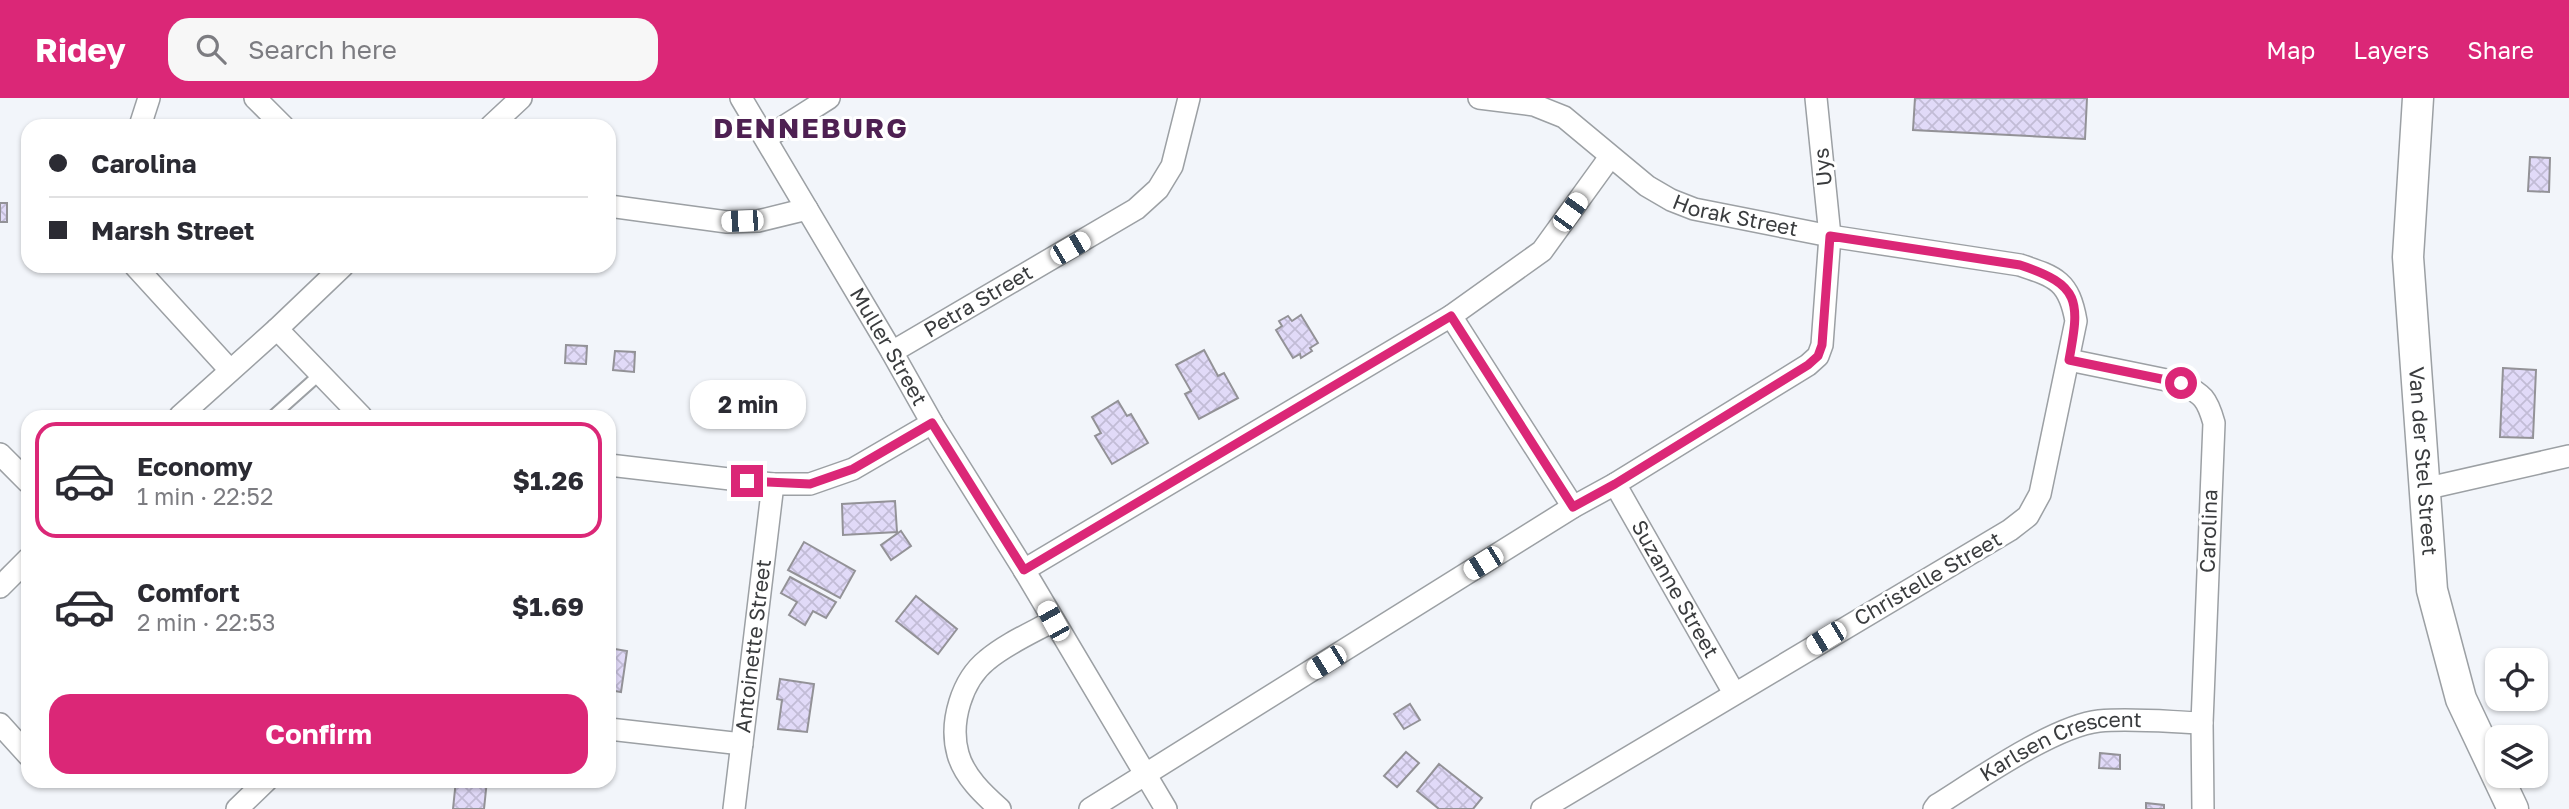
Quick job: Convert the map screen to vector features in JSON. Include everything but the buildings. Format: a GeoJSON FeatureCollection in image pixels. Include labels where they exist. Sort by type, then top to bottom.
{"type":"FeatureCollection","features":[{"type":"Feature","properties":{"kind":"street"},"geometry":{"type":"LineString","coordinates":[[142,119],[149,98]]}},
{"type":"Feature","properties":{"kind":"street"},"geometry":{"type":"LineString","coordinates":[[255,98],[276,119]]}},
{"type":"Feature","properties":{"kind":"street"},"geometry":{"type":"LineString","coordinates":[[498,119],[521,98]]}},
{"type":"Feature","properties":{"kind":"street","name":"Muller Street"},"geometry":{"type":"LineString","coordinates":[[741,98],[932,423],[1024,570],[1166,809]]}},
{"type":"Feature","properties":{"kind":"street"},"geometry":{"type":"LineString","coordinates":[[766,138],[829,98]]}},
{"type":"Feature","properties":{"kind":"street","name":"Petra Street"},"geometry":{"type":"LineString","coordinates":[[892,352],[1136,209],[1158,190],[1171,166],[1189,98]]}},
{"type":"Feature","properties":{"kind":"street","name":"Horak Street"},"geometry":{"type":"LineString","coordinates":[[1479,98],[1535,105],[1564,117],[1647,186],[1694,209],[1830,236],[2020,265],[2050,275],[2062,283],[2072,300],[2076,321],[2069,360]]}},
{"type":"Feature","properties":{"kind":"street","name":"Uys"},"geometry":{"type":"LineString","coordinates":[[1615,484],[1808,365],[1818,356],[1822,345],[1830,236],[1816,98]]}},
{"type":"Feature","properties":{"kind":"street","name":"Van der Stel Street"},"geometry":{"type":"LineString","coordinates":[[2418,98],[2408,257],[2432,590],[2460,699],[2513,809]]}},
{"type":"Feature","properties":{"kind":"street"},"geometry":{"type":"LineString","coordinates":[[1024,570],[1451,316],[1542,251],[1610,157]]}},
{"type":"Feature","properties":{"kind":"street"},"geometry":{"type":"LineString","coordinates":[[616,207],[727,222],[758,220],[807,209]]}},
{"type":"Feature","properties":{"kind":"street"},"geometry":{"type":"LineString","coordinates":[[141,273],[230,370]]}},
{"type":"Feature","properties":{"kind":"street"},"geometry":{"type":"LineString","coordinates":[[187,410],[278,330],[336,273]]}},
{"type":"Feature","properties":{"kind":"street"},"geometry":{"type":"LineString","coordinates":[[1451,316],[1573,507]]}},
{"type":"Feature","properties":{"kind":"street"},"geometry":{"type":"LineString","coordinates":[[278,330],[355,410]]}},
{"type":"Feature","properties":{"kind":"street","name":"Christelle Street"},"geometry":{"type":"LineString","coordinates":[[1543,809],[2010,530],[2028,516],[2040,495],[2069,360]]}},
{"type":"Feature","properties":{"kind":"street","name":"Carolina"},"geometry":{"type":"LineString","coordinates":[[2069,360],[2181,383],[2197,391],[2207,401],[2214,423],[2202,723],[2203,809]]}},
{"type":"Feature","properties":{"kind":"street"},"geometry":{"type":"LineString","coordinates":[[616,466],[773,484],[810,484],[853,469],[932,423]]}},
{"type":"Feature","properties":{"kind":"street"},"geometry":{"type":"LineString","coordinates":[[0,454],[21,475]]}},
{"type":"Feature","properties":{"kind":"street"},"geometry":{"type":"LineString","coordinates":[[2424,489],[2569,456]]}},
{"type":"Feature","properties":{"kind":"street","name":"Antoinette Street"},"geometry":{"type":"LineString","coordinates":[[734,809],[773,484]]}},
{"type":"Feature","properties":{"kind":"street"},"geometry":{"type":"LineString","coordinates":[[1090,809],[1573,507],[1615,484]]}},
{"type":"Feature","properties":{"kind":"street","name":"Suzanne Street"},"geometry":{"type":"LineString","coordinates":[[1615,484],[1734,693]]}},
{"type":"Feature","properties":{"kind":"street"},"geometry":{"type":"LineString","coordinates":[[0,587],[21,566]]}},
{"type":"Feature","properties":{"kind":"street"},"geometry":{"type":"LineString","coordinates":[[1000,809],[977,789],[958,754],[956,716],[968,683],[986,660],[1053,621]]}},
{"type":"Feature","properties":{"kind":"street","name":"Karlsen Crescent"},"geometry":{"type":"LineString","coordinates":[[1934,809],[2041,742],[2071,729],[2098,721],[2202,723]]}},
{"type":"Feature","properties":{"kind":"street"},"geometry":{"type":"LineString","coordinates":[[0,724],[21,747]]}},
{"type":"Feature","properties":{"kind":"street"},"geometry":{"type":"LineString","coordinates":[[616,730],[742,744]]}},
{"type":"Feature","properties":{"kind":"street"},"geometry":{"type":"LineString","coordinates":[[237,809],[259,788]]}},
{"type":"Feature","properties":{"kind":"lane"},"geometry":{"type":"LineString","coordinates":[[280,410],[320,374]]}},
{"type":"Feature","properties":{"kind":"district","name":"DENNEBURG"},"geometry":{"type":"Point","coordinates":[811,128]}},
{"type":"Feature","properties":{"kind":"route"},"geometry":{"type":"LineString","coordinates":[[747,481],[810,484],[853,469],[932,423],[1024,570],[1451,316],[1573,507],[1615,484],[1808,365],[1818,356],[1822,345],[1830,236],[2020,265],[2050,275],[2062,283],[2072,300],[2076,321],[2069,360],[2181,383]]}}]}
